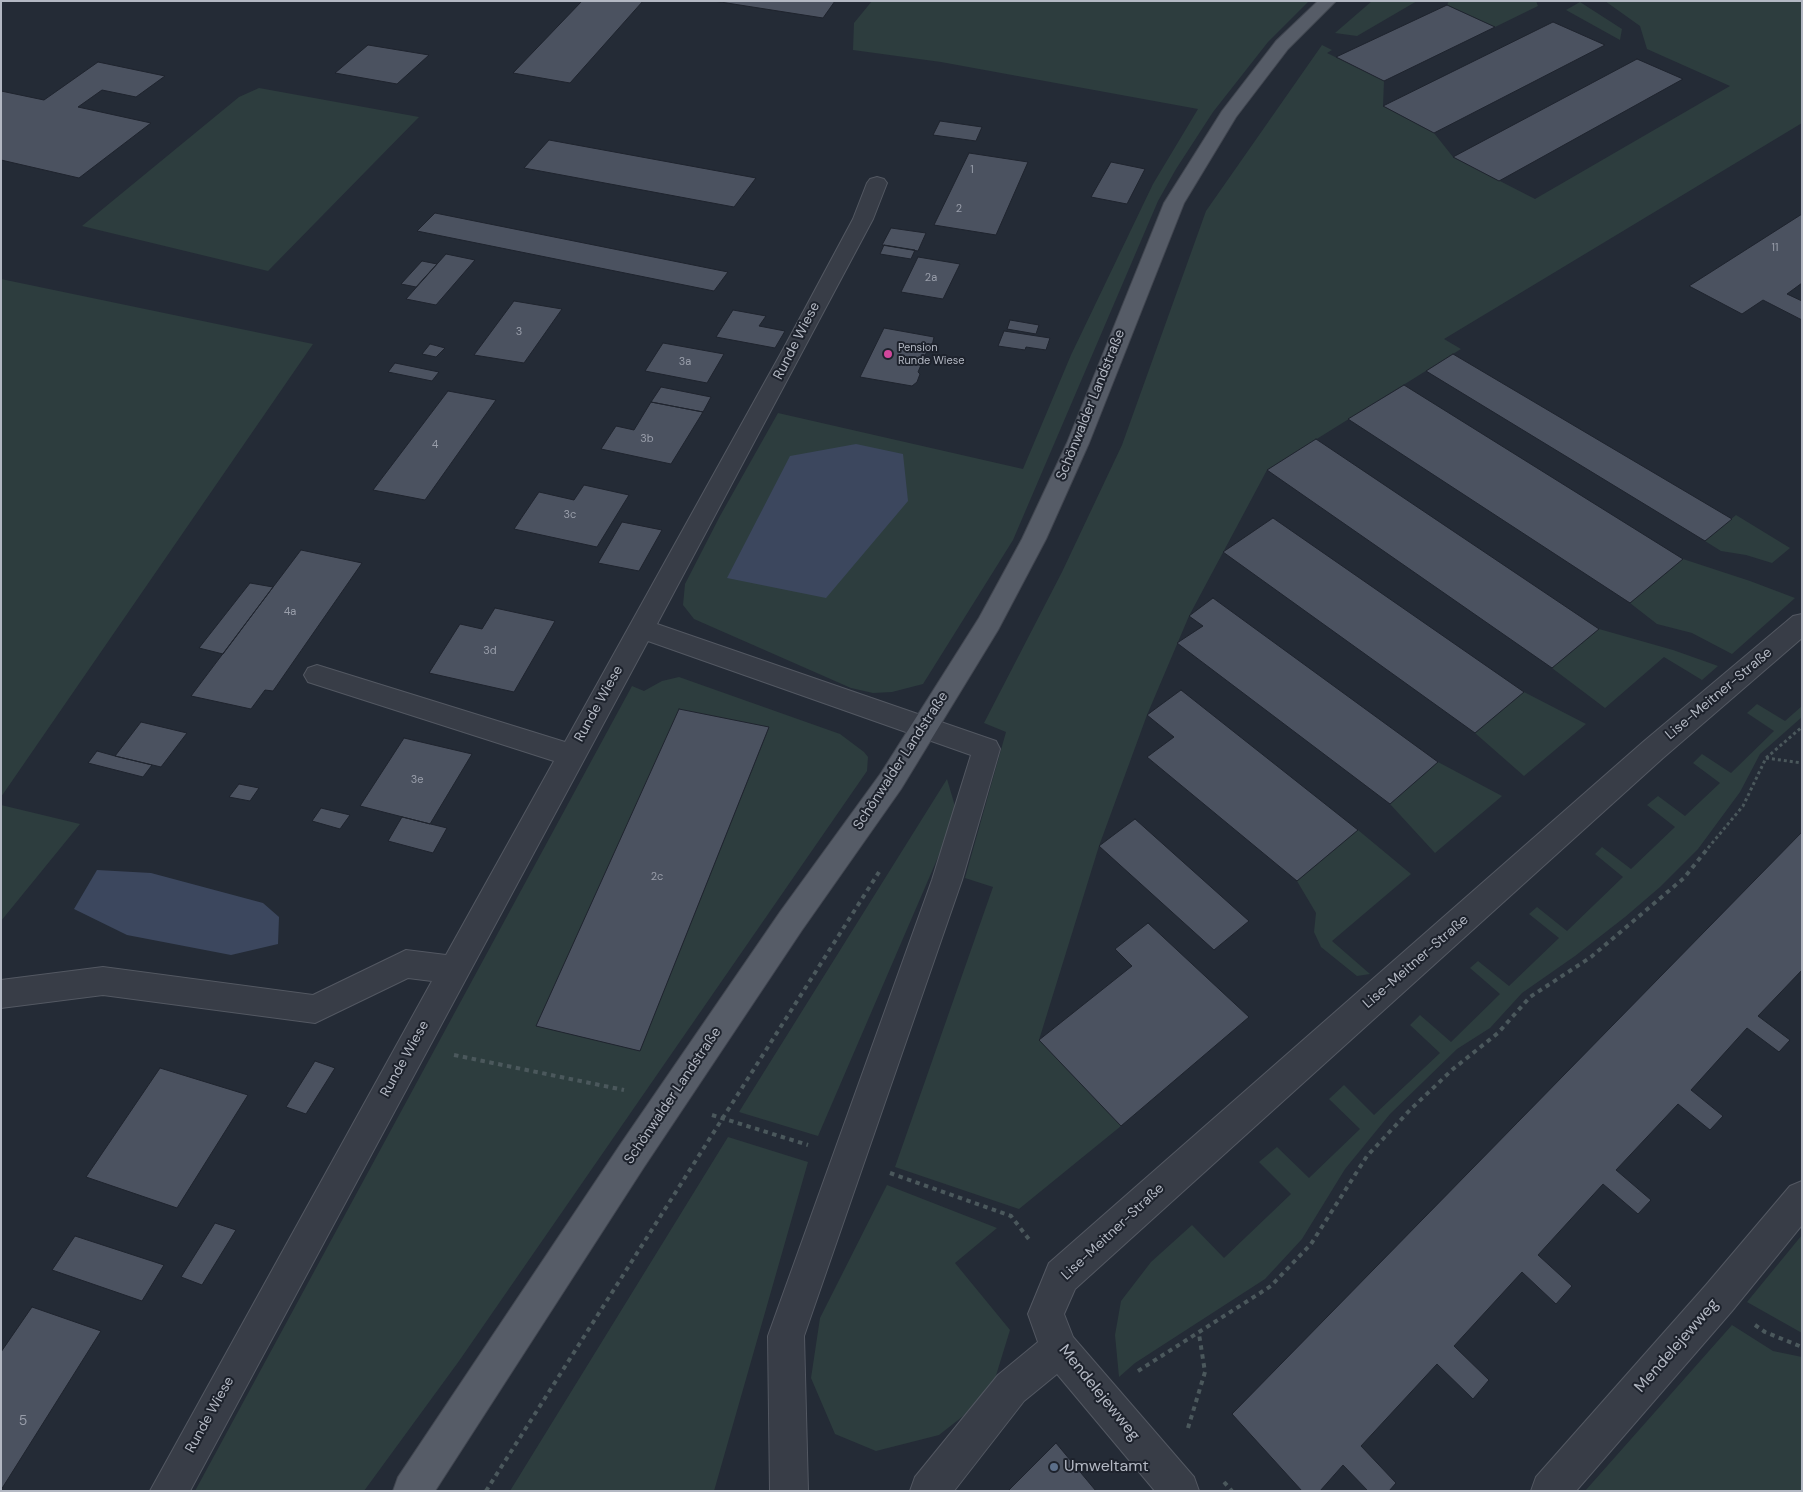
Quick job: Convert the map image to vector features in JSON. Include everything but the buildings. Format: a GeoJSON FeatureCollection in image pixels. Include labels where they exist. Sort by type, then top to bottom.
{"type":"FeatureCollection","features":[{"type":"Feature","properties":{"kind":"main road","name":"Schönwalder Landstraße"},"geometry":{"type":"LineString","coordinates":[[412,1491],[670,1100],[791,921],[891,780],[989,623],[1034,539],[1078,443],[1174,203],[1228,115],[1282,45],[1328,1]]}},
{"type":"Feature","properties":{"kind":"street","name":"Runde Wiese"},"geometry":{"type":"LineString","coordinates":[[169,1491],[570,755],[797,344],[821,295],[863,219],[877,183]]}},
{"type":"Feature","properties":{"kind":"street","name":"Lise-Meitner-Straße"},"geometry":{"type":"LineString","coordinates":[[1046,1314],[1062,1276],[1646,756],[1802,624]]}},
{"type":"Feature","properties":{"kind":"street"},"geometry":{"type":"LineString","coordinates":[[640,628],[986,749],[947,880],[786,1336],[789,1491]]}},
{"type":"Feature","properties":{"kind":"street"},"geometry":{"type":"LineString","coordinates":[[317,675],[570,755]]}},
{"type":"Feature","properties":{"kind":"street"},"geometry":{"type":"LineString","coordinates":[[1,994],[103,981],[315,1009],[406,964],[453,970]]}},
{"type":"Feature","properties":{"kind":"street","name":"Mendelejewweg"},"geometry":{"type":"LineString","coordinates":[[1550,1491],[1719,1298],[1802,1198]]}},
{"type":"Feature","properties":{"kind":"street","name":"Mendelejewweg"},"geometry":{"type":"LineString","coordinates":[[1046,1314],[1059,1349],[1180,1491]]}},
{"type":"Feature","properties":{"kind":"street"},"geometry":{"type":"LineString","coordinates":[[929,1491],[1011,1388],[1059,1349]]}},
{"type":"Feature","properties":{"kind":"path"},"geometry":{"type":"LineString","coordinates":[[1131,1375],[1199,1334],[1271,1286],[1311,1244],[1368,1156],[1410,1110],[1453,1069],[1498,1032],[1530,997],[1591,957],[1684,878],[1743,806],[1766,758],[1802,727]]}},
{"type":"Feature","properties":{"kind":"path"},"geometry":{"type":"LineString","coordinates":[[1766,758],[1802,763]]}},
{"type":"Feature","properties":{"kind":"path"},"geometry":{"type":"LineString","coordinates":[[412,1047],[670,1100],[720,1118],[848,1158],[1011,1216],[1041,1254],[1062,1276]]}},
{"type":"Feature","properties":{"kind":"path"},"geometry":{"type":"LineString","coordinates":[[1719,1298],[1765,1332],[1802,1347]]}},
{"type":"Feature","properties":{"kind":"path"},"geometry":{"type":"LineString","coordinates":[[1185,1438],[1205,1372],[1199,1334]]}},
{"type":"Feature","properties":{"kind":"path"},"geometry":{"type":"LineString","coordinates":[[1220,1478],[1232,1491]]}},
{"type":"Feature","properties":{"kind":"shaded area"},"geometry":{"type":"Polygon","coordinates":[[[872,1],[1309,1],[1268,42],[1213,112],[1176,169],[1158,201],[1013,540],[923,684],[892,692],[873,693],[851,688],[694,619],[683,605],[685,584],[720,516],[778,413],[1023,469],[1071,355],[1153,184],[1198,109],[941,62],[853,50],[854,23],[872,1]]]}},
{"type":"Feature","properties":{"kind":"shaded area"},"geometry":{"type":"Polygon","coordinates":[[[1372,1],[1417,1],[1357,36],[1335,33],[1372,1]]]}},
{"type":"Feature","properties":{"kind":"shaded area"},"geometry":{"type":"Polygon","coordinates":[[[1449,1],[1536,1],[1538,6],[1495,27],[1447,5],[1449,1]]]}},
{"type":"Feature","properties":{"kind":"shaded area"},"geometry":{"type":"Polygon","coordinates":[[[1605,1],[1802,1],[1802,123],[1444,339],[1461,349],[1267,470],[1189,616],[1147,715],[1099,846],[1039,1040],[1121,1126],[1019,1209],[895,1167],[993,887],[965,878],[1006,732],[984,723],[1062,572],[1122,445],[1206,211],[1322,45],[1332,50],[1327,53],[1384,81],[1383,106],[1434,133],[1453,157],[1535,199],[1730,86],[1647,49],[1640,26],[1605,1]]]}},
{"type":"Feature","properties":{"kind":"shaded area"},"geometry":{"type":"Polygon","coordinates":[[[1580,2],[1622,29],[1620,40],[1566,10],[1580,2]]]}},
{"type":"Feature","properties":{"kind":"shaded area"},"geometry":{"type":"Polygon","coordinates":[[[259,88],[419,117],[268,271],[82,226],[239,97],[259,88]]]}},
{"type":"Feature","properties":{"kind":"shaded area"},"geometry":{"type":"Polygon","coordinates":[[[1,279],[313,344],[1,797],[1,279]]]}},
{"type":"Feature","properties":{"kind":"shaded area"},"geometry":{"type":"Polygon","coordinates":[[[1736,515],[1790,548],[1772,563],[1746,555],[1721,551],[1705,541],[1736,515]]]}},
{"type":"Feature","properties":{"kind":"shaded area"},"geometry":{"type":"Polygon","coordinates":[[[1683,559],[1795,598],[1732,654],[1692,633],[1657,624],[1630,603],[1683,559]]]}},
{"type":"Feature","properties":{"kind":"shaded area"},"geometry":{"type":"Polygon","coordinates":[[[1599,629],[1673,650],[1718,666],[1702,680],[1664,657],[1605,708],[1552,668],[1599,629]]]}},
{"type":"Feature","properties":{"kind":"shaded area"},"geometry":{"type":"Polygon","coordinates":[[[679,677],[840,734],[868,757],[867,771],[459,1361],[364,1491],[195,1491],[632,686],[644,691],[662,681],[679,677]],[[679,710],[536,1026],[640,1051],[769,728],[679,710]]]}},
{"type":"Feature","properties":{"kind":"shaded area"},"geometry":{"type":"Polygon","coordinates":[[[1524,692],[1586,724],[1524,776],[1475,733],[1524,692]]]}},
{"type":"Feature","properties":{"kind":"shaded area"},"geometry":{"type":"Polygon","coordinates":[[[1757,704],[1785,721],[1802,706],[1802,717],[1760,754],[1740,792],[1698,849],[1660,887],[1625,917],[1575,956],[1522,993],[1490,1028],[1457,1049],[1390,1114],[1345,1169],[1302,1239],[1265,1279],[1135,1363],[1119,1377],[1115,1335],[1121,1301],[1151,1262],[1192,1225],[1224,1258],[1291,1194],[1259,1162],[1277,1147],[1309,1178],[1360,1129],[1329,1099],[1344,1085],[1374,1115],[1440,1053],[1410,1025],[1420,1015],[1451,1042],[1500,994],[1470,968],[1478,961],[1509,986],[1559,938],[1529,914],[1537,907],[1567,931],[1623,877],[1595,854],[1602,847],[1631,869],[1675,827],[1647,805],[1658,796],[1685,816],[1720,783],[1693,763],[1702,754],[1731,773],[1774,731],[1747,713],[1757,704]]]}},
{"type":"Feature","properties":{"kind":"shaded area"},"geometry":{"type":"Polygon","coordinates":[[[1438,762],[1502,796],[1435,853],[1390,804],[1438,762]]]}},
{"type":"Feature","properties":{"kind":"shaded area"},"geometry":{"type":"Polygon","coordinates":[[[947,779],[957,813],[818,1136],[739,1112],[947,779]]]}},
{"type":"Feature","properties":{"kind":"shaded area"},"geometry":{"type":"Polygon","coordinates":[[[1,805],[80,824],[1,921],[1,805]]]}},
{"type":"Feature","properties":{"kind":"shaded area"},"geometry":{"type":"Polygon","coordinates":[[[1358,830],[1411,874],[1332,941],[1370,974],[1357,976],[1321,947],[1314,932],[1316,913],[1297,881],[1358,830]]]}},
{"type":"Feature","properties":{"kind":"shaded area"},"geometry":{"type":"Polygon","coordinates":[[[728,1137],[808,1162],[714,1491],[510,1491],[728,1137]]]}},
{"type":"Feature","properties":{"kind":"shaded area"},"geometry":{"type":"Polygon","coordinates":[[[887,1185],[997,1228],[955,1263],[1010,1330],[990,1395],[939,1435],[876,1451],[835,1434],[811,1378],[820,1318],[887,1185]]]}},
{"type":"Feature","properties":{"kind":"shaded area"},"geometry":{"type":"Polygon","coordinates":[[[1802,1235],[1802,1333],[1747,1302],[1802,1235]]]}},
{"type":"Feature","properties":{"kind":"shaded area"},"geometry":{"type":"Polygon","coordinates":[[[1732,1325],[1773,1351],[1802,1357],[1802,1491],[1585,1491],[1732,1325]]]}},
{"type":"Feature","properties":{"kind":"water"},"geometry":{"type":"Polygon","coordinates":[[[856,444],[903,454],[908,501],[826,598],[727,578],[790,456],[856,444]]]}},
{"type":"Feature","properties":{"kind":"water"},"geometry":{"type":"Polygon","coordinates":[[[97,870],[151,873],[263,903],[279,917],[278,944],[231,955],[127,935],[74,909],[97,870]]]}},
{"type":"Feature","properties":{"kind":"place","name":"Pension Runde Wiese"},"geometry":{"type":"Point","coordinates":[888,354]}},
{"type":"Feature","properties":{"kind":"place","name":"Umweltamt"},"geometry":{"type":"Point","coordinates":[1054,1467]}}]}
